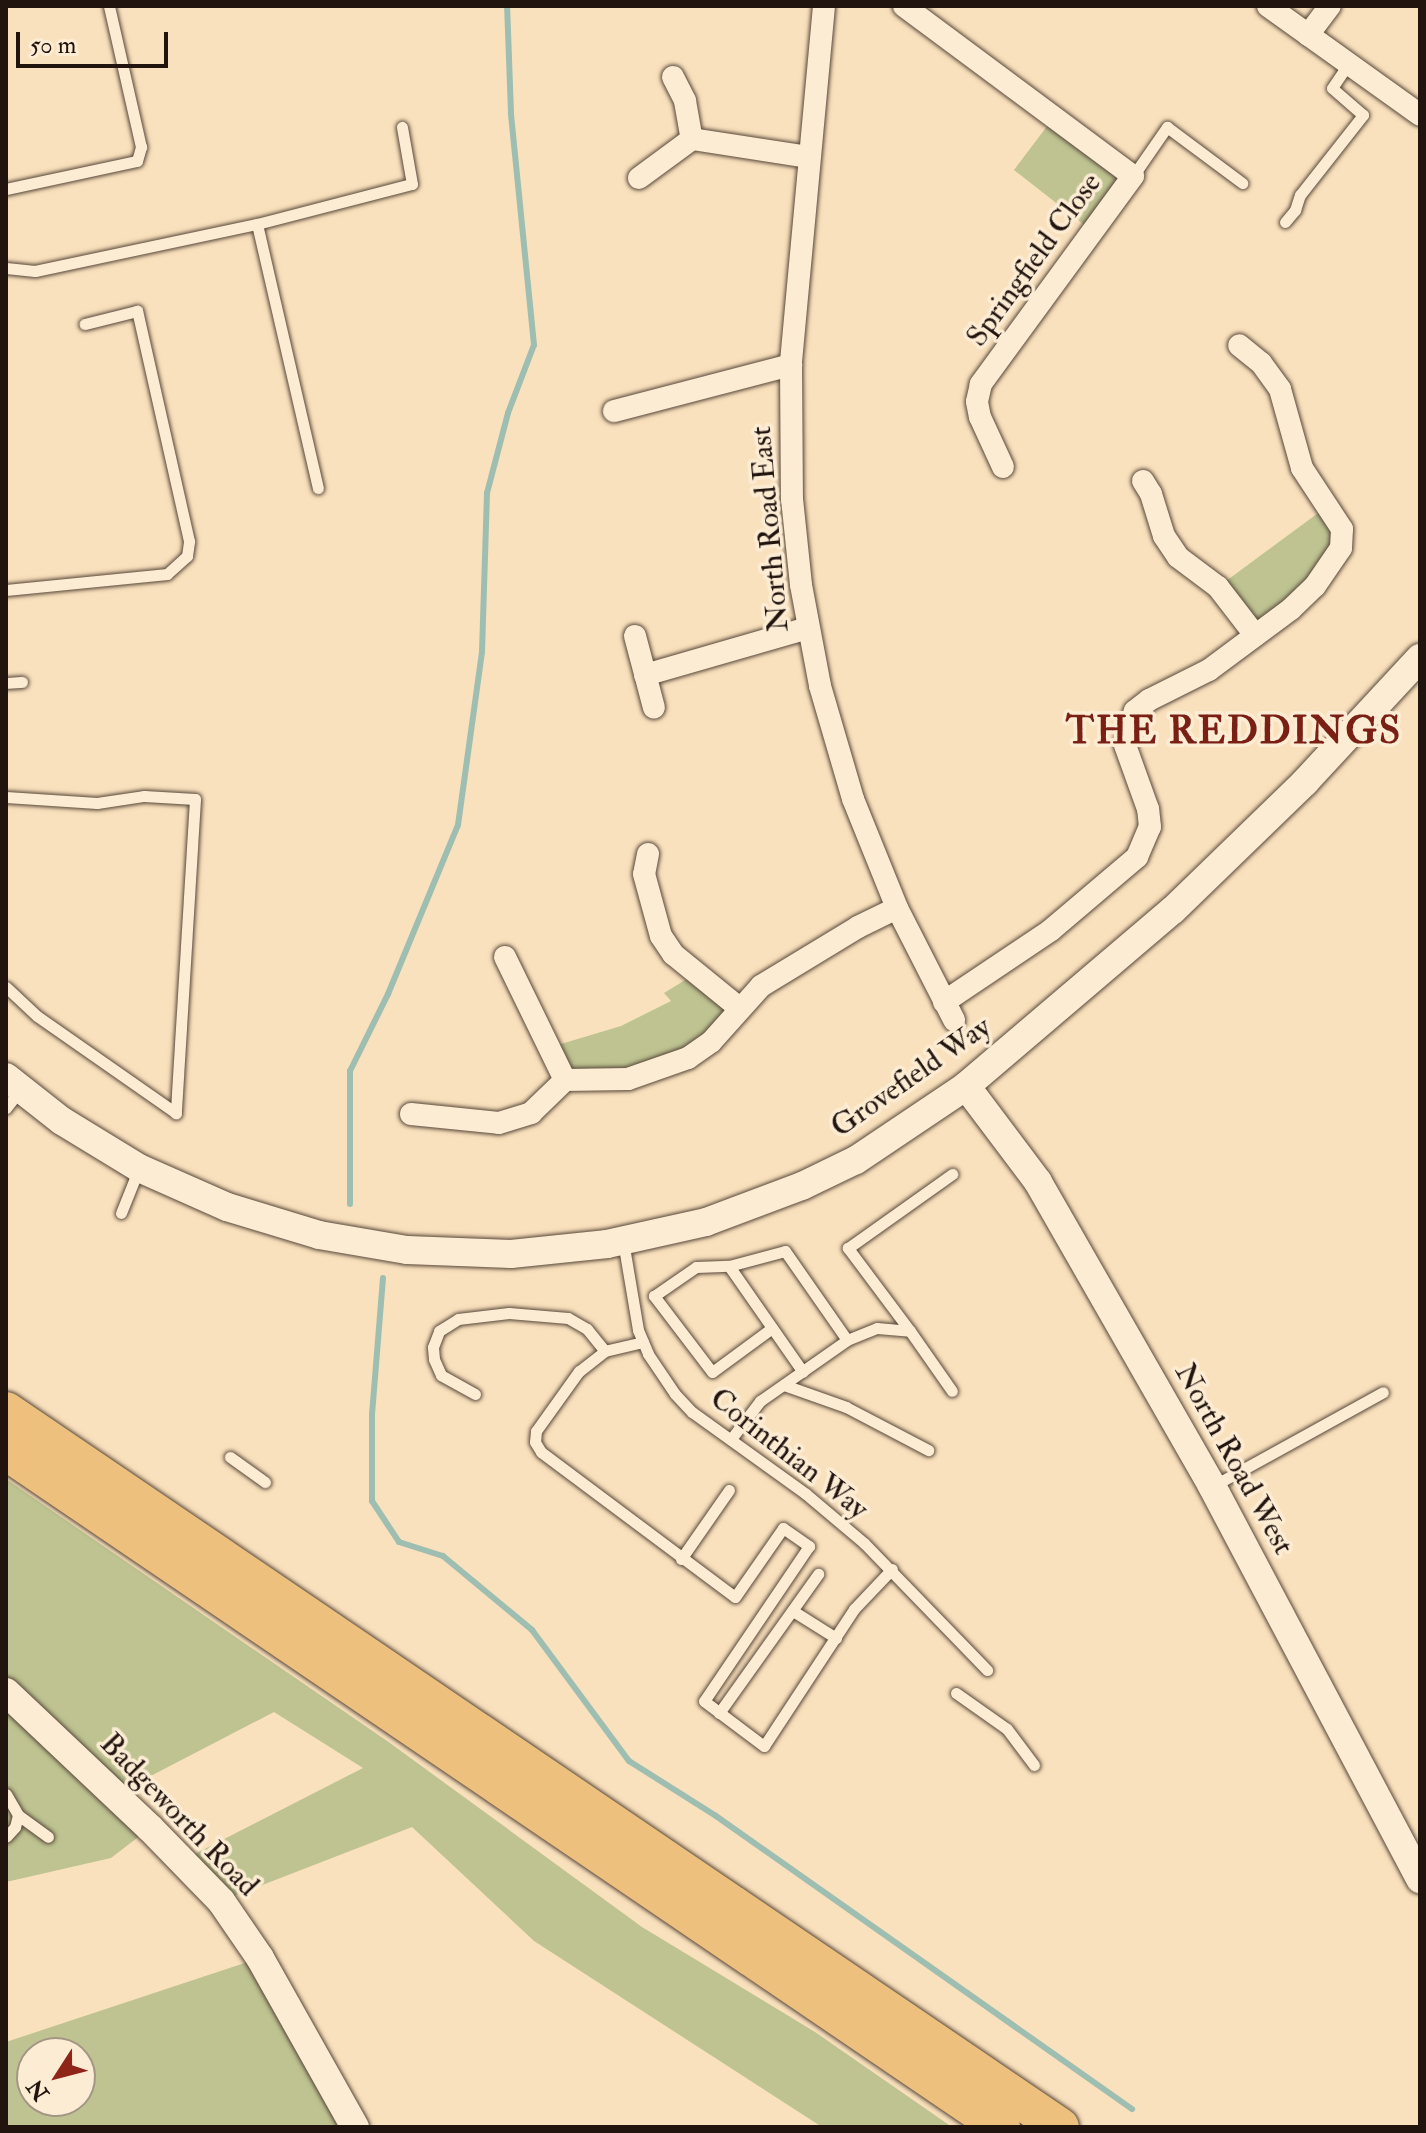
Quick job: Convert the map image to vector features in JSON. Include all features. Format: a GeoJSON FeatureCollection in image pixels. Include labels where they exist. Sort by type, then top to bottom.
{"type":"FeatureCollection","features":[{"type":"Feature","properties":{"kind":"highway"},"geometry":{"type":"LineString","coordinates":[[12,1407],[173,1524],[1060,2127]]}},
{"type":"Feature","properties":{"kind":"highway"},"geometry":{"type":"LineString","coordinates":[[6,1451],[1001,2127]]}},
{"type":"Feature","properties":{"kind":"street","name":"North Road East"},"geometry":{"type":"LineString","coordinates":[[824,6],[791,365],[792,499],[808,628],[848,785],[897,908],[949,1011],[1137,857],[1147,838],[1149,818],[1125,745],[1129,721],[1149,700],[1209,670],[1255,635]]}},
{"type":"Feature","properties":{"kind":"street","name":"Springfield Close"},"geometry":{"type":"LineString","coordinates":[[904,6],[1133,176],[981,384],[977,402],[980,417],[1003,467]]}},
{"type":"Feature","properties":{"kind":"street"},"geometry":{"type":"LineString","coordinates":[[1268,6],[1420,115]]}},
{"type":"Feature","properties":{"kind":"street"},"geometry":{"type":"LineString","coordinates":[[1308,35],[1330,6]]}},
{"type":"Feature","properties":{"kind":"street"},"geometry":{"type":"LineString","coordinates":[[673,77],[685,101],[692,139]]}},
{"type":"Feature","properties":{"kind":"street"},"geometry":{"type":"LineString","coordinates":[[639,178],[692,139],[808,157]]}},
{"type":"Feature","properties":{"kind":"street"},"geometry":{"type":"LineString","coordinates":[[1143,481],[1151,494],[1164,536],[1178,557],[1218,587],[1255,635],[1315,586],[1341,548],[1343,536],[1339,522],[1302,468],[1280,389],[1261,363],[1239,345]]}},
{"type":"Feature","properties":{"kind":"street"},"geometry":{"type":"LineString","coordinates":[[614,411],[791,365]]}},
{"type":"Feature","properties":{"kind":"street"},"geometry":{"type":"LineString","coordinates":[[645,675],[808,628]]}},
{"type":"Feature","properties":{"kind":"street"},"geometry":{"type":"LineString","coordinates":[[635,636],[654,708]]}},
{"type":"Feature","properties":{"kind":"street","name":"Grovefield Way"},"geometry":{"type":"LineString","coordinates":[[11,1091],[139,1168],[250,1215],[367,1244],[462,1254],[511,1254],[623,1241],[706,1222],[802,1186],[867,1153],[966,1086],[1173,910],[1305,782],[1420,658]]}},
{"type":"Feature","properties":{"kind":"street"},"geometry":{"type":"LineString","coordinates":[[648,854],[644,874],[661,936],[673,954],[738,1007]]}},
{"type":"Feature","properties":{"kind":"street"},"geometry":{"type":"LineString","coordinates":[[411,1114],[499,1123],[531,1113],[565,1080],[628,1079],[667,1068],[711,1042],[738,1007],[792,965],[897,908]]}},
{"type":"Feature","properties":{"kind":"street"},"geometry":{"type":"LineString","coordinates":[[505,957],[565,1080]]}},
{"type":"Feature","properties":{"kind":"street","name":"North Road West"},"geometry":{"type":"LineString","coordinates":[[966,1086],[1038,1182],[1212,1486],[1420,1879]]}},
{"type":"Feature","properties":{"kind":"street","name":"Badgeworth Road"},"geometry":{"type":"LineString","coordinates":[[6,1692],[172,1849],[221,1901],[260,1958],[355,2127]]}},
{"type":"Feature","properties":{"kind":"lane"},"geometry":{"type":"LineString","coordinates":[[6,189],[137,161],[141,147],[109,6]]}},
{"type":"Feature","properties":{"kind":"lane"},"geometry":{"type":"LineString","coordinates":[[1285,222],[1295,210],[1300,195],[1363,115],[1332,88],[1348,64]]}},
{"type":"Feature","properties":{"kind":"lane"},"geometry":{"type":"LineString","coordinates":[[6,268],[35,271],[257,224],[412,184],[402,127]]}},
{"type":"Feature","properties":{"kind":"lane"},"geometry":{"type":"LineString","coordinates":[[1133,176],[1167,127],[1242,183]]}},
{"type":"Feature","properties":{"kind":"lane"},"geometry":{"type":"LineString","coordinates":[[257,224],[318,488]]}},
{"type":"Feature","properties":{"kind":"lane"},"geometry":{"type":"LineString","coordinates":[[6,590],[167,574],[187,556],[189,541],[137,311],[85,324]]}},
{"type":"Feature","properties":{"kind":"lane"},"geometry":{"type":"LineString","coordinates":[[6,683],[22,682]]}},
{"type":"Feature","properties":{"kind":"lane"},"geometry":{"type":"LineString","coordinates":[[6,797],[97,803],[144,796],[195,799],[176,1113],[37,1016],[6,987]]}},
{"type":"Feature","properties":{"kind":"lane"},"geometry":{"type":"LineString","coordinates":[[121,1213],[139,1168]]}},
{"type":"Feature","properties":{"kind":"lane"},"geometry":{"type":"LineString","coordinates":[[952,1174],[848,1248],[952,1391]]}},
{"type":"Feature","properties":{"kind":"lane","name":"Corinthian Way"},"geometry":{"type":"LineString","coordinates":[[623,1241],[633,1310],[643,1342],[675,1394],[692,1412],[835,1518],[892,1569],[968,1654],[987,1670]]}},
{"type":"Feature","properties":{"kind":"lane"},"geometry":{"type":"LineString","coordinates":[[772,1328],[712,1372],[654,1296],[696,1267],[729,1266],[785,1251],[847,1340]]}},
{"type":"Feature","properties":{"kind":"lane"},"geometry":{"type":"LineString","coordinates":[[729,1266],[803,1372]]}},
{"type":"Feature","properties":{"kind":"lane"},"geometry":{"type":"LineString","coordinates":[[475,1394],[441,1375],[434,1359],[433,1347],[439,1331],[458,1319],[509,1313],[568,1318],[587,1329],[605,1351]]}},
{"type":"Feature","properties":{"kind":"lane"},"geometry":{"type":"LineString","coordinates":[[731,1439],[760,1401],[847,1340],[877,1328],[910,1331]]}},
{"type":"Feature","properties":{"kind":"lane"},"geometry":{"type":"LineString","coordinates":[[643,1342],[605,1351],[579,1371],[542,1421],[535,1442],[541,1452],[735,1597],[783,1528],[809,1546],[704,1701],[764,1746],[854,1609],[892,1569]]}},
{"type":"Feature","properties":{"kind":"lane"},"geometry":{"type":"LineString","coordinates":[[784,1385],[846,1407],[928,1450]]}},
{"type":"Feature","properties":{"kind":"lane"},"geometry":{"type":"LineString","coordinates":[[1212,1486],[1383,1392]]}},
{"type":"Feature","properties":{"kind":"lane"},"geometry":{"type":"LineString","coordinates":[[230,1457],[265,1482]]}},
{"type":"Feature","properties":{"kind":"lane"},"geometry":{"type":"LineString","coordinates":[[681,1559],[729,1490]]}},
{"type":"Feature","properties":{"kind":"lane"},"geometry":{"type":"LineString","coordinates":[[719,1713],[818,1574]]}},
{"type":"Feature","properties":{"kind":"lane"},"geometry":{"type":"LineString","coordinates":[[793,1611],[836,1638]]}},
{"type":"Feature","properties":{"kind":"lane"},"geometry":{"type":"LineString","coordinates":[[956,1693],[1007,1729],[1034,1765]]}},
{"type":"Feature","properties":{"kind":"lane"},"geometry":{"type":"LineString","coordinates":[[6,1794],[18,1815],[29,1820],[48,1837]]}},
{"type":"Feature","properties":{"kind":"lane"},"geometry":{"type":"LineString","coordinates":[[6,1837],[15,1827],[18,1815]]}},
{"type":"Feature","properties":{"kind":"green space"},"geometry":{"type":"Polygon","coordinates":[[[1054,117],[1133,176],[1092,231],[1014,170],[1054,117]]]}},
{"type":"Feature","properties":{"kind":"green space"},"geometry":{"type":"Polygon","coordinates":[[[1329,505],[1342,543],[1256,635],[1218,587],[1329,505]]]}},
{"type":"Feature","properties":{"kind":"green space"},"geometry":{"type":"Polygon","coordinates":[[[695,974],[738,1007],[688,1058],[565,1080],[551,1047],[621,1026],[671,1001],[664,993],[695,974]]]}},
{"type":"Feature","properties":{"kind":"green space"},"geometry":{"type":"Polygon","coordinates":[[[6,1479],[390,1743],[642,1927],[815,2032],[952,2127],[822,2127],[534,1941],[412,1827],[221,1901],[183,1860],[363,1768],[274,1712],[116,1794],[150,1828],[111,1858],[6,1882],[6,1479]]]}},
{"type":"Feature","properties":{"kind":"green space"},"geometry":{"type":"Polygon","coordinates":[[[260,1958],[355,2127],[6,2127],[6,2042],[16,2039],[16,2117],[96,2117],[96,2037],[21,2037],[260,1958]]]}},
{"type":"Feature","properties":{"kind":"waterway"},"geometry":{"type":"LineString","coordinates":[[350,1204],[350,1071],[388,994],[458,825],[482,652],[487,493],[508,413],[534,345],[511,113],[507,6]]}},
{"type":"Feature","properties":{"kind":"waterway"},"geometry":{"type":"LineString","coordinates":[[383,1278],[372,1415],[372,1501],[399,1542],[443,1556],[532,1630],[629,1761],[716,1816],[1132,2109]]}},
{"type":"Feature","properties":{"kind":"district","name":"THE REDDINGS"},"geometry":{"type":"Point","coordinates":[1234,732]}}]}
